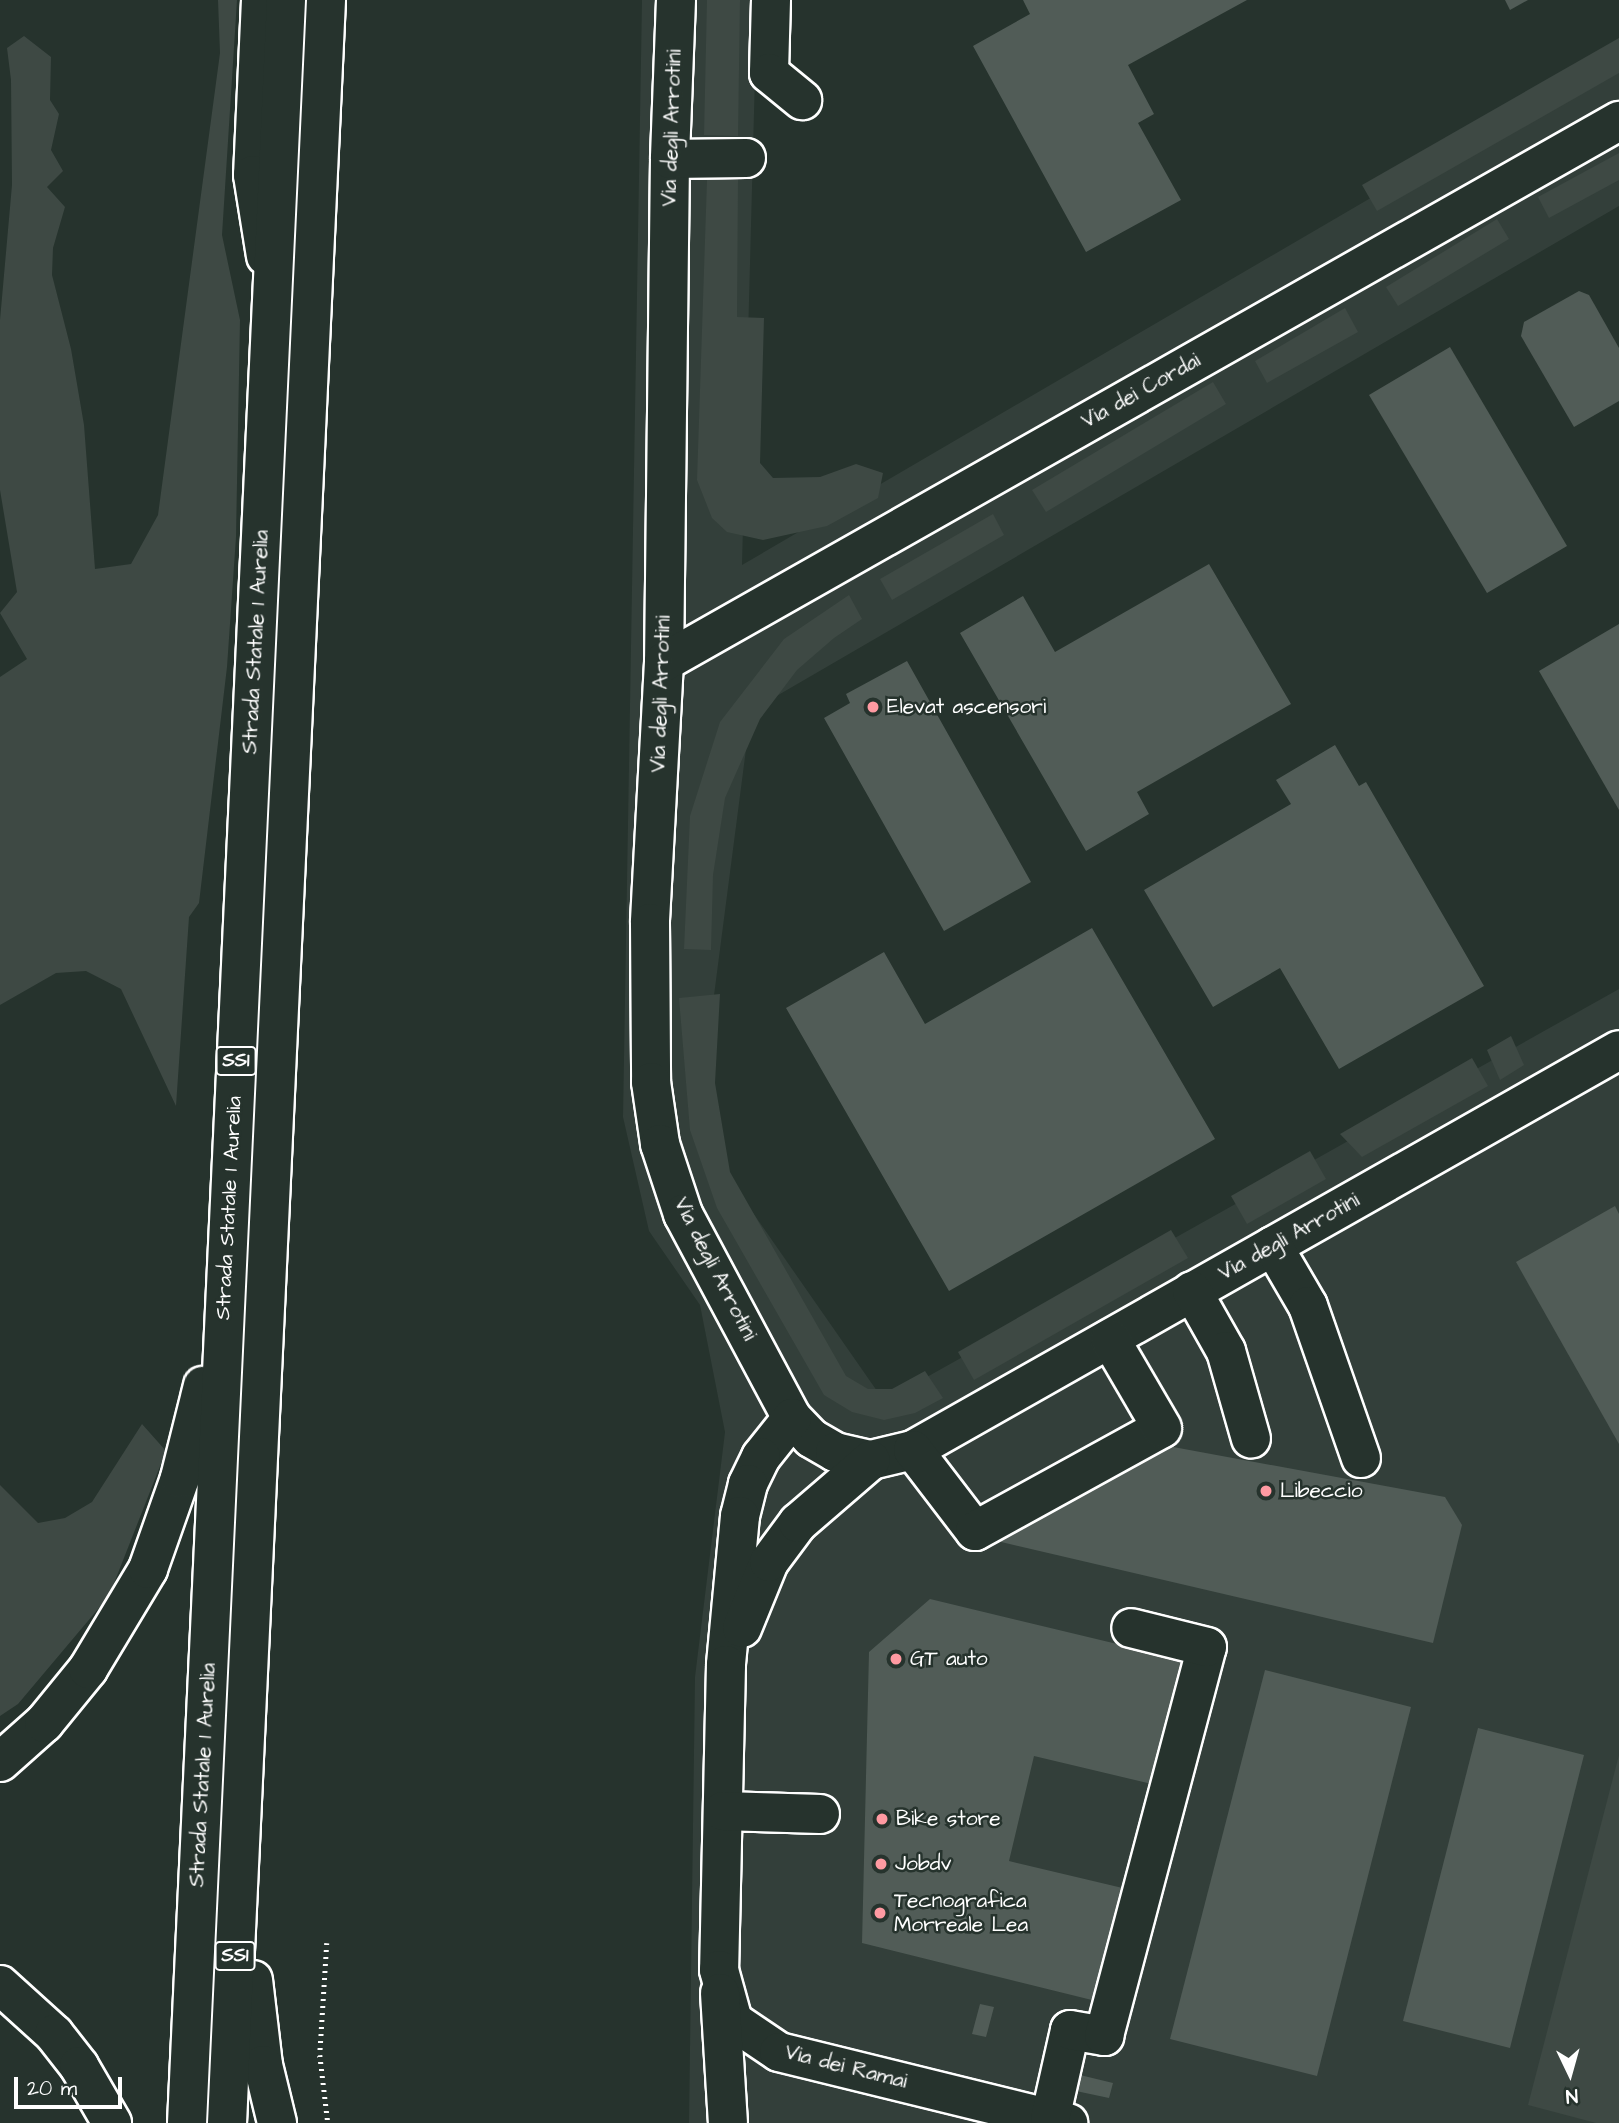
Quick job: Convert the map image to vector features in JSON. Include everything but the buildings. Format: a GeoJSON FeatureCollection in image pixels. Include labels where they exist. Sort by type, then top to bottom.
{"type":"FeatureCollection","features":[{"type":"Feature","properties":{"kind":"main road"},"geometry":{"type":"LineString","coordinates":[[261,0],[253,175],[273,296]]}},
{"type":"Feature","properties":{"kind":"main road","name":"Strada Statale 1 Aurelia"},"geometry":{"type":"LineString","coordinates":[[187,2123],[286,0]]}},
{"type":"Feature","properties":{"kind":"main road","name":"Strada Statale 1 Aurelia"},"geometry":{"type":"LineString","coordinates":[[227,2123],[326,0]]}},
{"type":"Feature","properties":{"kind":"main road","name":"Via degli Arrotini"},"geometry":{"type":"LineString","coordinates":[[676,0],[670,159],[664,662],[650,923],[649,1030],[654,1110],[660,1144],[683,1214],[792,1418],[811,1438],[835,1452],[871,1460],[914,1450],[1619,1050]]}},
{"type":"Feature","properties":{"kind":"main road"},"geometry":{"type":"LineString","coordinates":[[771,0],[769,73],[802,100]]}},
{"type":"Feature","properties":{"kind":"main road","name":"Via dei Cordai"},"geometry":{"type":"LineString","coordinates":[[664,662],[1619,121]]}},
{"type":"Feature","properties":{"kind":"main road"},"geometry":{"type":"LineString","coordinates":[[670,159],[746,158]]}},
{"type":"Feature","properties":{"kind":"main road"},"geometry":{"type":"LineString","coordinates":[[1273,1246],[1308,1306],[1361,1458]]}},
{"type":"Feature","properties":{"kind":"main road"},"geometry":{"type":"LineString","coordinates":[[0,1762],[44,1723],[88,1669],[148,1569],[163,1531],[199,1409],[227,1260]]}},
{"type":"Feature","properties":{"kind":"main road"},"geometry":{"type":"LineString","coordinates":[[1192,1291],[1226,1351],[1251,1439]]}},
{"type":"Feature","properties":{"kind":"main road"},"geometry":{"type":"LineString","coordinates":[[914,1450],[975,1531],[1163,1428],[1110,1339]]}},
{"type":"Feature","properties":{"kind":"main road","name":"Via dei Ramai"},"geometry":{"type":"LineString","coordinates":[[792,1418],[761,1457],[748,1484],[740,1516],[726,1665],[719,1970],[733,2021],[779,2052],[1059,2121]]}},
{"type":"Feature","properties":{"kind":"main road","name":"Via dei Ramai"},"geometry":{"type":"LineString","coordinates":[[726,1665],[769,1562],[798,1523],[871,1460]]}},
{"type":"Feature","properties":{"kind":"main road"},"geometry":{"type":"LineString","coordinates":[[1059,2121],[1070,2030],[1104,2036],[1207,1647],[1131,1628]]}},
{"type":"Feature","properties":{"kind":"main road"},"geometry":{"type":"LineString","coordinates":[[243,1788],[252,1973],[262,2065],[276,2123]]}},
{"type":"Feature","properties":{"kind":"main road"},"geometry":{"type":"LineString","coordinates":[[723,1811],[820,1814]]}},
{"type":"Feature","properties":{"kind":"main road"},"geometry":{"type":"LineString","coordinates":[[719,1970],[728,2123]]}},
{"type":"Feature","properties":{"kind":"main road"},"geometry":{"type":"LineString","coordinates":[[0,1985],[54,2034],[79,2066],[112,2123]]}},
{"type":"Feature","properties":{"kind":"path"},"geometry":{"type":"LineString","coordinates":[[327,1943],[320,2055],[328,2123]]}},
{"type":"Feature","properties":{"kind":"shaded area"},"geometry":{"type":"Polygon","coordinates":[[[218,0],[237,0],[222,235],[240,320],[236,537],[227,667],[199,903],[189,917],[176,1106],[121,989],[86,971],[56,973],[0,1005],[0,677],[27,659],[0,613],[17,592],[0,490],[0,320],[12,185],[11,80],[7,48],[24,36],[51,57],[50,100],[59,114],[51,150],[63,171],[47,187],[65,207],[53,248],[52,275],[71,349],[84,425],[95,569],[131,564],[158,515],[220,53],[218,0]]]}},
{"type":"Feature","properties":{"kind":"shaded area"},"geometry":{"type":"Polygon","coordinates":[[[642,0],[757,0],[742,565],[1619,53],[1619,206],[751,711],[706,1057],[721,1167],[884,1401],[1619,989],[1619,2123],[689,2123],[695,1677],[725,1432],[700,1305],[649,1231],[623,1117],[642,0]]]}},
{"type":"Feature","properties":{"kind":"shaded area"},"geometry":{"type":"Polygon","coordinates":[[[707,0],[740,0],[738,136],[704,135],[707,0]]]}},
{"type":"Feature","properties":{"kind":"shaded area"},"geometry":{"type":"Polygon","coordinates":[[[1619,38],[1619,73],[1377,211],[1362,185],[1619,38]]]}},
{"type":"Feature","properties":{"kind":"shaded area"},"geometry":{"type":"Polygon","coordinates":[[[1619,153],[1619,180],[1549,218],[1538,197],[1619,153]]]}},
{"type":"Feature","properties":{"kind":"shaded area"},"geometry":{"type":"Polygon","coordinates":[[[738,179],[737,317],[764,318],[760,463],[773,478],[820,477],[856,464],[883,473],[878,498],[827,526],[763,540],[727,532],[712,518],[697,480],[707,180],[738,179]]]}},
{"type":"Feature","properties":{"kind":"shaded area"},"geometry":{"type":"Polygon","coordinates":[[[1497,219],[1509,239],[1398,306],[1386,287],[1497,219]]]}},
{"type":"Feature","properties":{"kind":"shaded area"},"geometry":{"type":"Polygon","coordinates":[[[1345,308],[1358,332],[1267,383],[1255,361],[1345,308]]]}},
{"type":"Feature","properties":{"kind":"shaded area"},"geometry":{"type":"Polygon","coordinates":[[[1213,382],[1226,404],[1046,512],[1032,490],[1213,382]]]}},
{"type":"Feature","properties":{"kind":"shaded area"},"geometry":{"type":"Polygon","coordinates":[[[993,514],[1004,535],[892,600],[880,579],[993,514]]]}},
{"type":"Feature","properties":{"kind":"shaded area"},"geometry":{"type":"Polygon","coordinates":[[[849,595],[862,619],[834,638],[797,670],[760,719],[725,798],[713,875],[711,950],[684,949],[690,816],[720,722],[784,639],[849,595]]]}},
{"type":"Feature","properties":{"kind":"shaded area"},"geometry":{"type":"Polygon","coordinates":[[[720,994],[715,1083],[730,1172],[846,1376],[868,1389],[892,1389],[925,1371],[943,1398],[915,1413],[884,1420],[852,1412],[824,1395],[717,1208],[690,1130],[679,998],[720,994]]]}},
{"type":"Feature","properties":{"kind":"shaded area"},"geometry":{"type":"Polygon","coordinates":[[[1511,1036],[1524,1065],[1500,1080],[1487,1050],[1511,1036]]]}},
{"type":"Feature","properties":{"kind":"shaded area"},"geometry":{"type":"Polygon","coordinates":[[[1472,1058],[1488,1086],[1362,1157],[1340,1134],[1472,1058]]]}},
{"type":"Feature","properties":{"kind":"shaded area"},"geometry":{"type":"Polygon","coordinates":[[[1310,1151],[1326,1179],[1247,1224],[1231,1196],[1310,1151]]]}},
{"type":"Feature","properties":{"kind":"shaded area"},"geometry":{"type":"Polygon","coordinates":[[[1171,1230],[1188,1258],[974,1380],[958,1352],[1171,1230]]]}},
{"type":"Feature","properties":{"kind":"shaded area"},"geometry":{"type":"Polygon","coordinates":[[[142,1424],[166,1451],[109,1596],[18,1704],[0,1716],[0,1485],[38,1523],[65,1518],[92,1502],[142,1424]]]}},
{"type":"Feature","properties":{"kind":"shaded area"},"geometry":{"type":"Polygon","coordinates":[[[1619,1755],[1619,2123],[1596,2123],[1528,2105],[1619,1755]]]}},
{"type":"Feature","properties":{"kind":"place","name":"Elevat ascensori"},"geometry":{"type":"Point","coordinates":[873,707]}},
{"type":"Feature","properties":{"kind":"place","name":"Libeccio"},"geometry":{"type":"Point","coordinates":[1266,1491]}},
{"type":"Feature","properties":{"kind":"place","name":"GT auto"},"geometry":{"type":"Point","coordinates":[896,1659]}},
{"type":"Feature","properties":{"kind":"place","name":"Bike store"},"geometry":{"type":"Point","coordinates":[882,1819]}},
{"type":"Feature","properties":{"kind":"place","name":"Jobdv"},"geometry":{"type":"Point","coordinates":[881,1864]}},
{"type":"Feature","properties":{"kind":"place","name":"Tecnografica Morreale Lea"},"geometry":{"type":"Point","coordinates":[880,1913]}}]}
